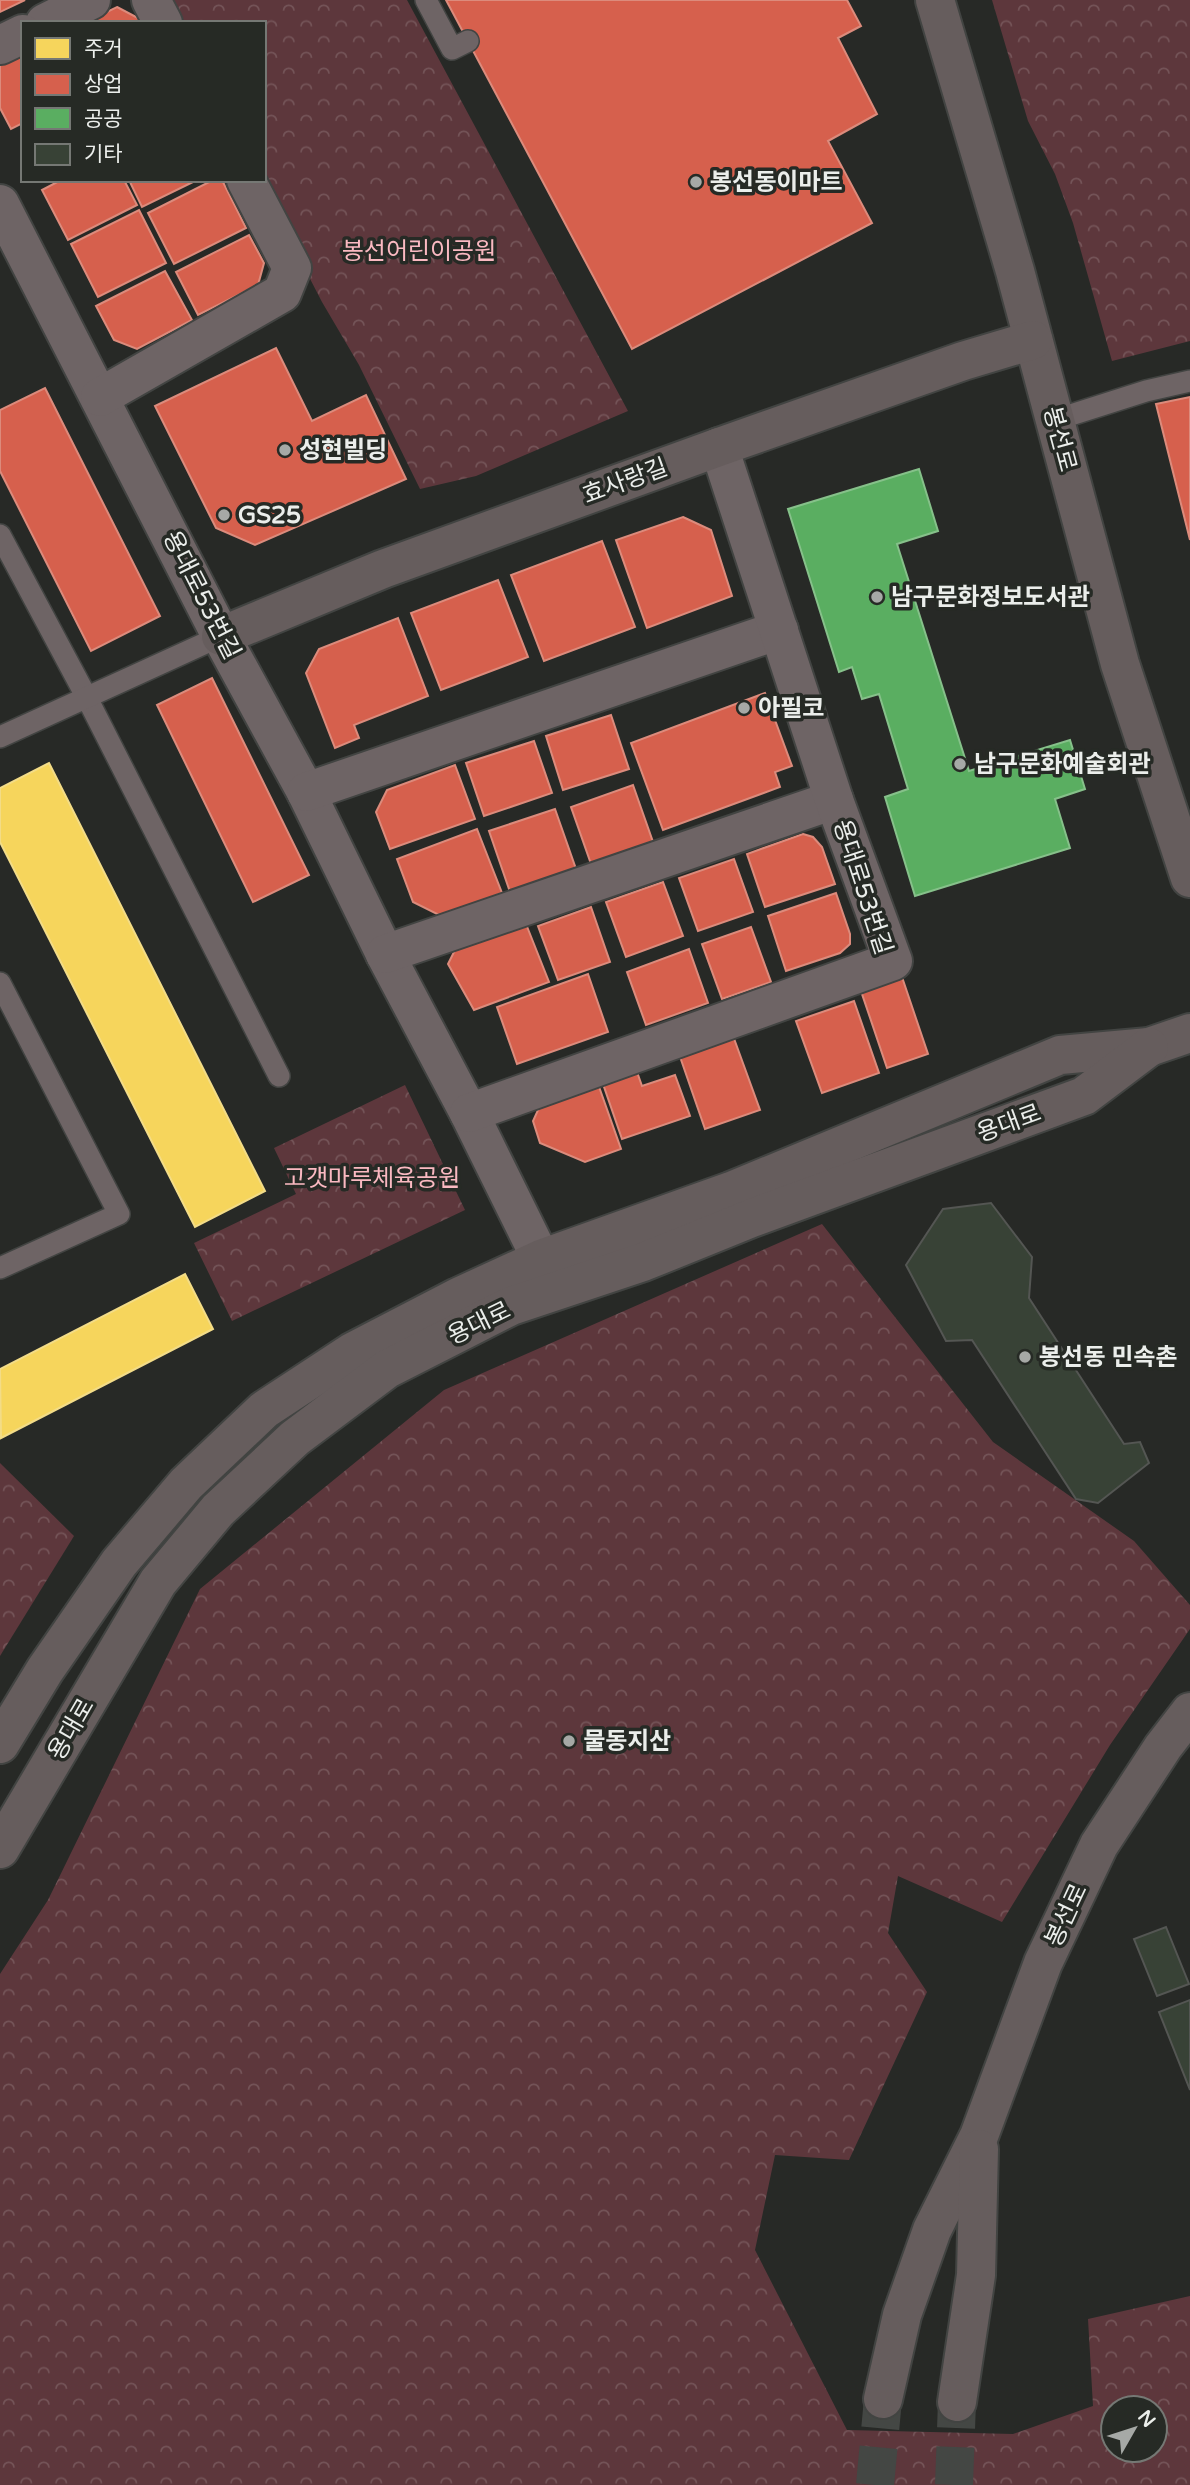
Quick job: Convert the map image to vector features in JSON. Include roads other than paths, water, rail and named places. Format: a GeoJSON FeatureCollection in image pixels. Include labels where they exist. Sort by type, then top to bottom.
{"type":"FeatureCollection","features":[{"type":"Feature","properties":{"kind":"street"},"geometry":{"type":"LineString","coordinates":[[49,21],[91,0]]}},
{"type":"Feature","properties":{"kind":"street"},"geometry":{"type":"LineString","coordinates":[[151,0],[162,21]]}},
{"type":"Feature","properties":{"kind":"street","name":"봉선로"},"geometry":{"type":"LineString","coordinates":[[935,0],[1016,271],[1120,664],[1190,877]]}},
{"type":"Feature","properties":{"kind":"street"},"geometry":{"type":"LineString","coordinates":[[0,45],[21,35]]}},
{"type":"Feature","properties":{"kind":"street"},"geometry":{"type":"LineString","coordinates":[[100,397],[282,293],[292,268],[247,182]]}},
{"type":"Feature","properties":{"kind":"street","name":"용대로53번길"},"geometry":{"type":"LineString","coordinates":[[0,204],[221,636],[306,792],[386,954],[470,1113],[541,1259]]}},
{"type":"Feature","properties":{"kind":"street","name":"효사랑길"},"geometry":{"type":"LineString","coordinates":[[221,636],[383,569],[963,361],[1033,340]]}},
{"type":"Feature","properties":{"kind":"street"},"geometry":{"type":"LineString","coordinates":[[719,447],[834,800]]}},
{"type":"Feature","properties":{"kind":"street"},"geometry":{"type":"LineString","coordinates":[[306,792],[779,630]]}},
{"type":"Feature","properties":{"kind":"street","name":"용대로53번길"},"geometry":{"type":"LineString","coordinates":[[386,954],[834,800],[893,961],[470,1113]]}},
{"type":"Feature","properties":{"kind":"street","name":"용대로"},"geometry":{"type":"LineString","coordinates":[[0,1744],[45,1670],[119,1563],[186,1484],[264,1410],[352,1352],[458,1297],[541,1259],[732,1191],[1060,1055],[1149,1047],[1190,1033]]}},
{"type":"Feature","properties":{"kind":"street","name":"용대로"},"geometry":{"type":"LineString","coordinates":[[0,1849],[158,1582],[218,1510],[285,1447],[387,1369],[511,1306],[643,1262],[752,1217],[1084,1096],[1149,1047]]}},
{"type":"Feature","properties":{"kind":"street","name":"봉선로"},"geometry":{"type":"LineString","coordinates":[[979,2136],[1043,1963],[1099,1845],[1163,1747],[1190,1712]]}},
{"type":"Feature","properties":{"kind":"street"},"geometry":{"type":"LineString","coordinates":[[883,2399],[901,2315],[932,2230],[979,2136]]}},
{"type":"Feature","properties":{"kind":"street"},"geometry":{"type":"LineString","coordinates":[[957,2402],[976,2274],[979,2136]]}},
{"type":"Feature","properties":{"kind":"lane"},"geometry":{"type":"LineString","coordinates":[[426,0],[452,49],[468,41]]}},
{"type":"Feature","properties":{"kind":"lane"},"geometry":{"type":"LineString","coordinates":[[1055,420],[1146,391],[1190,381]]}},
{"type":"Feature","properties":{"kind":"lane"},"geometry":{"type":"LineString","coordinates":[[0,535],[87,698],[279,1076]]}},
{"type":"Feature","properties":{"kind":"lane"},"geometry":{"type":"LineString","coordinates":[[0,737],[221,636]]}},
{"type":"Feature","properties":{"kind":"lane"},"geometry":{"type":"LineString","coordinates":[[0,983],[119,1214],[0,1268]]}},
{"type":"Feature","properties":{"kind":"tunnel"},"geometry":{"type":"LineString","coordinates":[[875,2485],[883,2399]]}},
{"type":"Feature","properties":{"kind":"tunnel"},"geometry":{"type":"LineString","coordinates":[[954,2485],[957,2402]]}},
{"type":"Feature","properties":{"kind":"place","name":"봉선동이마트"},"geometry":{"type":"Point","coordinates":[696,182]}},
{"type":"Feature","properties":{"kind":"place","name":"성현빌딩"},"geometry":{"type":"Point","coordinates":[285,450]}},
{"type":"Feature","properties":{"kind":"place","name":"GS25"},"geometry":{"type":"Point","coordinates":[224,515]}},
{"type":"Feature","properties":{"kind":"place","name":"남구문화정보도서관"},"geometry":{"type":"Point","coordinates":[877,597]}},
{"type":"Feature","properties":{"kind":"place","name":"아필코"},"geometry":{"type":"Point","coordinates":[744,708]}},
{"type":"Feature","properties":{"kind":"place","name":"남구문화예술회관"},"geometry":{"type":"Point","coordinates":[960,764]}},
{"type":"Feature","properties":{"kind":"place","name":"봉선동 민속촌"},"geometry":{"type":"Point","coordinates":[1025,1357]}},
{"type":"Feature","properties":{"kind":"place","name":"물동지산"},"geometry":{"type":"Point","coordinates":[569,1741]}},
{"type":"Feature","properties":{"kind":"park label","name":"봉선어린이공원"},"geometry":{"type":"Point","coordinates":[419,251]}},
{"type":"Feature","properties":{"kind":"park label","name":"고갯마루체육공원"},"geometry":{"type":"Point","coordinates":[372,1178]}}]}
